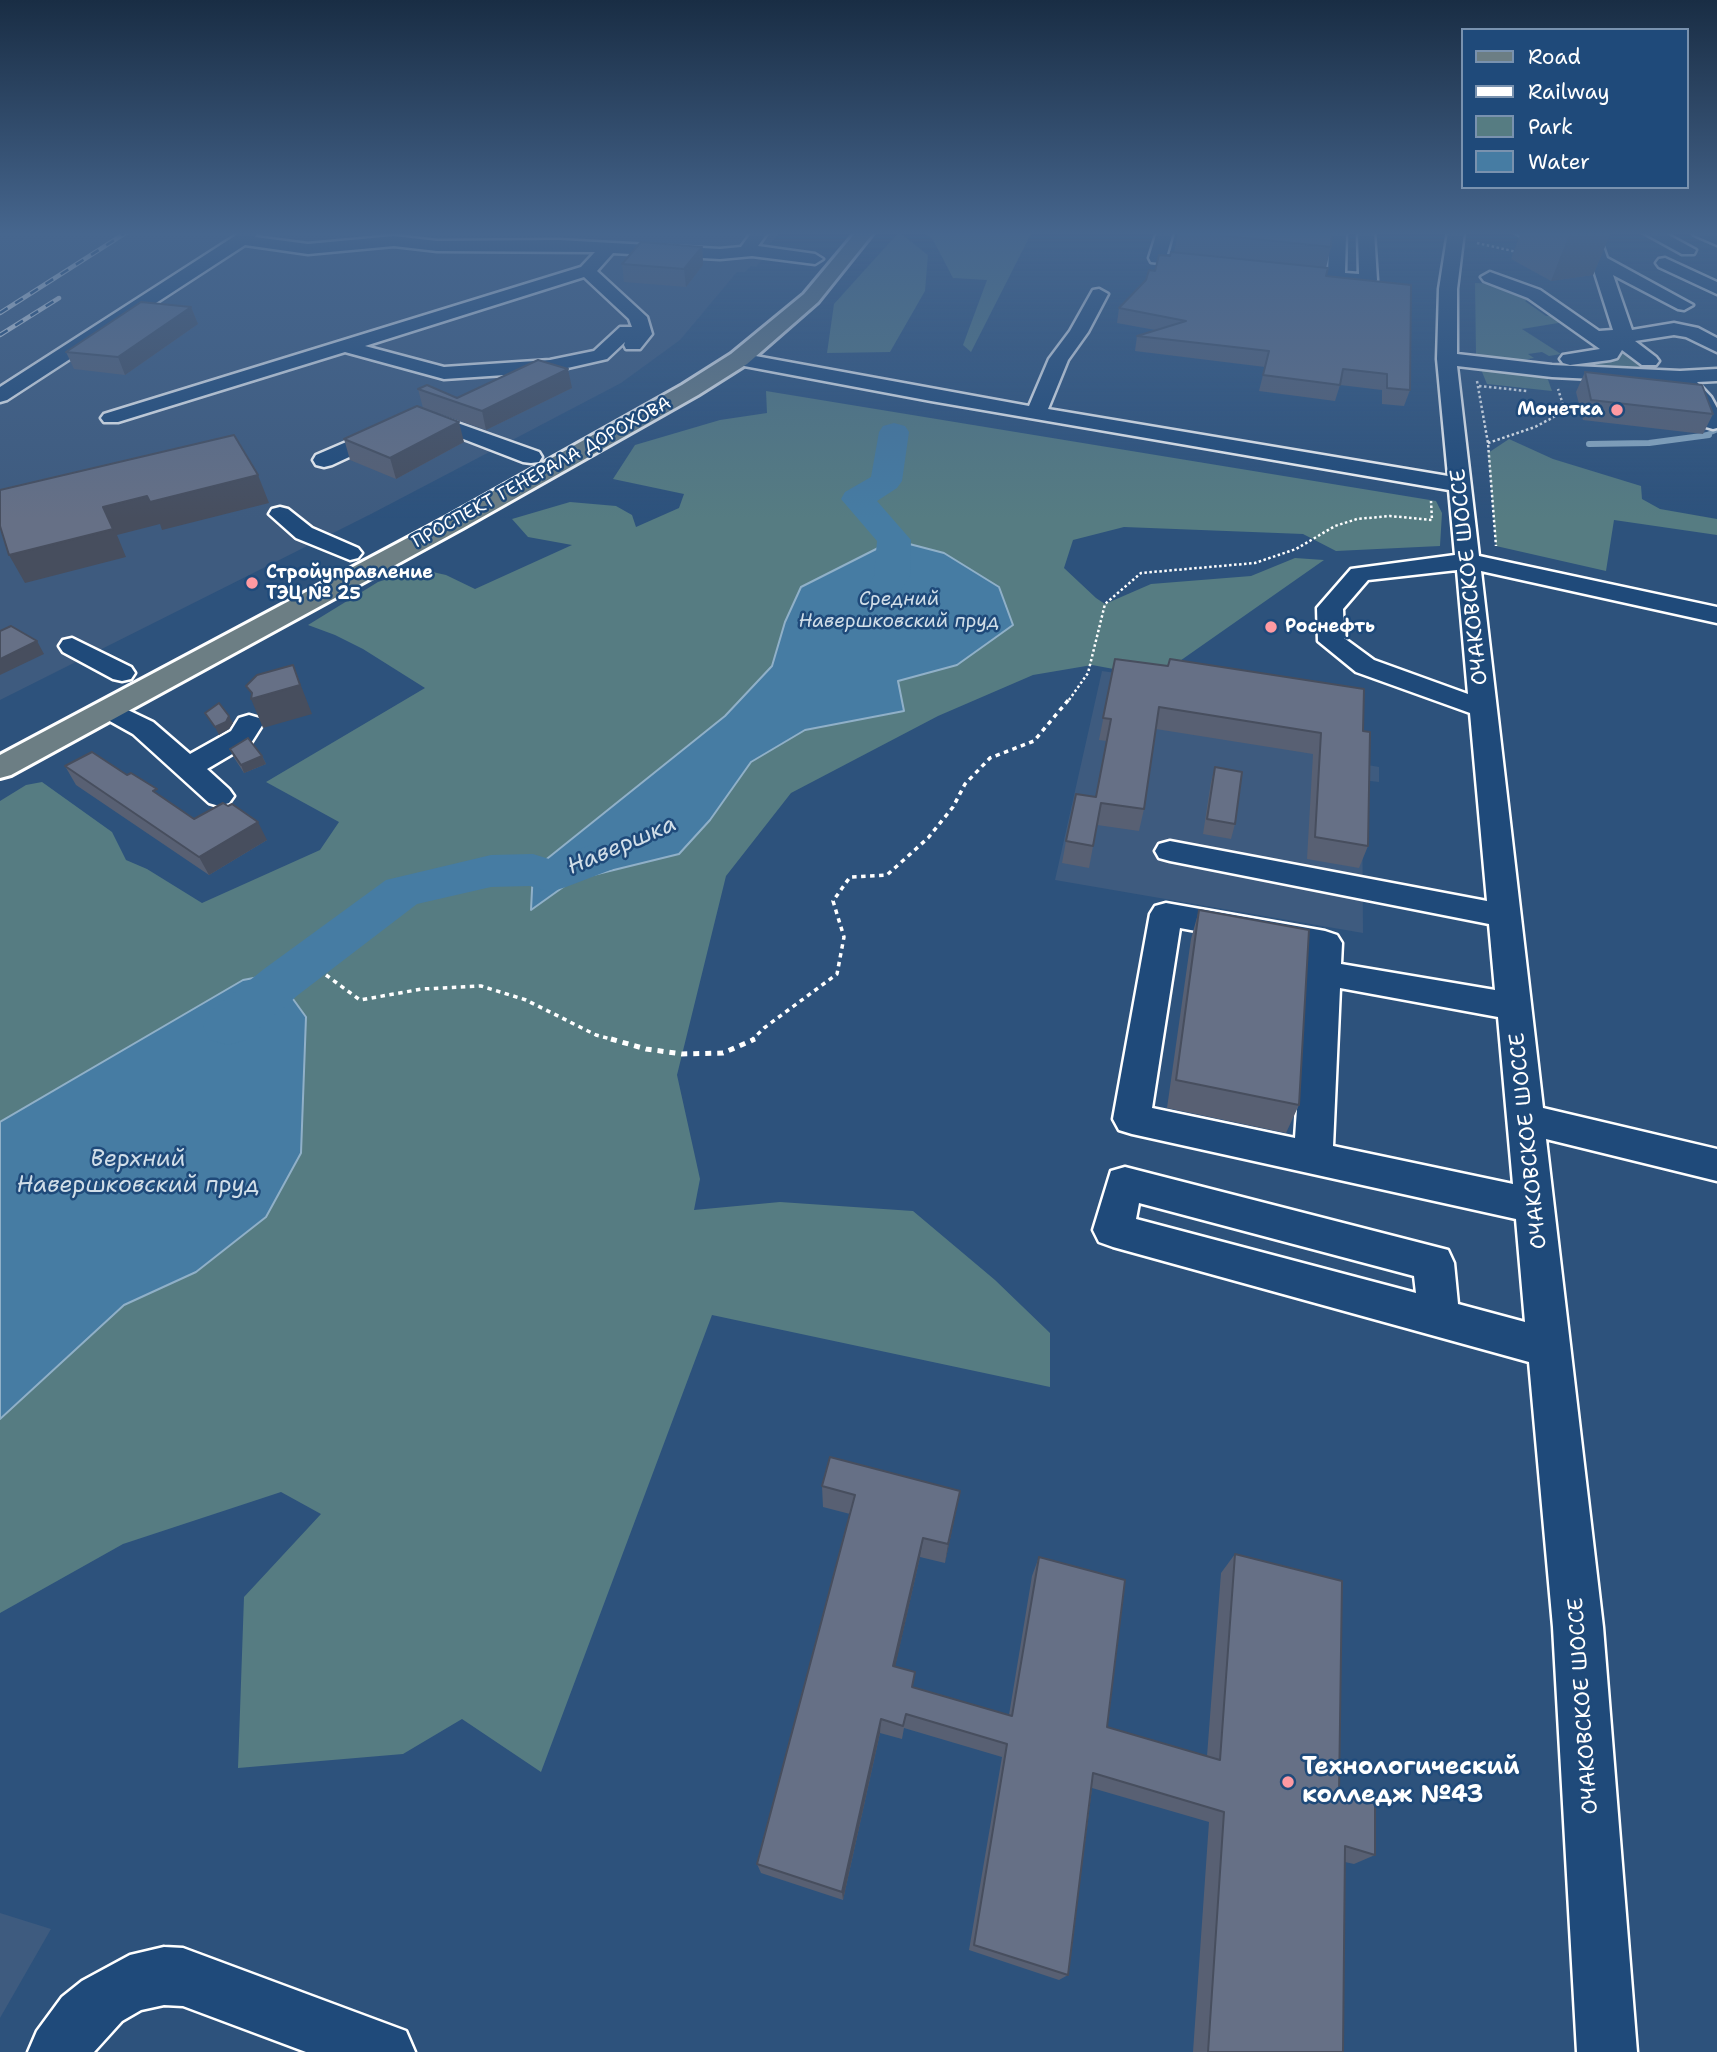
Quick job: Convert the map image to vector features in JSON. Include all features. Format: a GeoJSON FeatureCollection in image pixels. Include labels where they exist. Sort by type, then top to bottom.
{"type":"FeatureCollection","features":[{"type":"Feature","properties":{"kind":"main road","name":"ПРОСПЕКТ ГЕНЕРАЛА ДОРОХОВА"},"geometry":{"type":"LineString","coordinates":[[0,768],[103,698],[634,424],[739,359],[776,328]]}},
{"type":"Feature","properties":{"kind":"main road","name":"ПРОСПЕКТ ГЕНЕРАЛА ДОРОХОВА"},"geometry":{"type":"LineString","coordinates":[[191,637],[531,457],[640,397],[710,353]]}},
{"type":"Feature","properties":{"kind":"main road","name":"ПРОСПЕКТ ГЕНЕРАЛА ДОРОХОВА"},"geometry":{"type":"LineString","coordinates":[[103,698],[134,667]]}},
{"type":"Feature","properties":{"kind":"street"},"geometry":{"type":"LineString","coordinates":[[0,396],[105,328]]}},
{"type":"Feature","properties":{"kind":"street"},"geometry":{"type":"LineString","coordinates":[[111,418],[403,328]]}},
{"type":"Feature","properties":{"kind":"street"},"geometry":{"type":"LineString","coordinates":[[344,346],[444,373],[550,366],[600,355],[629,348],[643,334],[641,328]]}},
{"type":"Feature","properties":{"kind":"street"},"geometry":{"type":"LineString","coordinates":[[1036,413],[1059,359],[1081,328]]}},
{"type":"Feature","properties":{"kind":"street","name":"ОЧАКОВСКОЕ ШОССЕ"},"geometry":{"type":"LineString","coordinates":[[1453,328],[1458,360],[1460,485],[1578,1627],[1607,2052]]}},
{"type":"Feature","properties":{"kind":"street"},"geometry":{"type":"LineString","coordinates":[[1515,367],[1610,354],[1613,350],[1583,328]]}},
{"type":"Feature","properties":{"kind":"street"},"geometry":{"type":"LineString","coordinates":[[1622,328],[1631,348],[1676,377],[1704,401],[1713,423]]}},
{"type":"Feature","properties":{"kind":"street"},"geometry":{"type":"LineString","coordinates":[[1590,333],[1625,337],[1674,329],[1691,332],[1717,346]]}},
{"type":"Feature","properties":{"kind":"street"},"geometry":{"type":"LineString","coordinates":[[600,355],[627,331]]}},
{"type":"Feature","properties":{"kind":"street"},"geometry":{"type":"LineString","coordinates":[[739,359],[1460,485]]}},
{"type":"Feature","properties":{"kind":"street"},"geometry":{"type":"LineString","coordinates":[[1458,360],[1515,367],[1676,377],[1717,375]]}},
{"type":"Feature","properties":{"kind":"street"},"geometry":{"type":"LineString","coordinates":[[444,373],[425,395],[322,454],[421,416],[531,457]]}},
{"type":"Feature","properties":{"kind":"street"},"geometry":{"type":"LineString","coordinates":[[280,514],[303,533],[350,553]]}},
{"type":"Feature","properties":{"kind":"street"},"geometry":{"type":"LineString","coordinates":[[1484,709],[1365,666],[1331,641],[1330,608],[1360,574],[1469,561],[1717,615]]}},
{"type":"Feature","properties":{"kind":"street"},"geometry":{"type":"LineString","coordinates":[[72,646],[134,667]]}},
{"type":"Feature","properties":{"kind":"street"},"geometry":{"type":"LineString","coordinates":[[103,698],[143,728],[219,796]]}},
{"type":"Feature","properties":{"kind":"street"},"geometry":{"type":"LineString","coordinates":[[187,768],[242,737],[249,724]]}},
{"type":"Feature","properties":{"kind":"street"},"geometry":{"type":"LineString","coordinates":[[1170,851],[1505,916]]}},
{"type":"Feature","properties":{"kind":"street"},"geometry":{"type":"LineString","coordinates":[[1313,1158],[1325,943],[1166,914],[1132,1119],[1535,1206]]}},
{"type":"Feature","properties":{"kind":"street"},"geometry":{"type":"LineString","coordinates":[[1323,973],[1515,1007]]}},
{"type":"Feature","properties":{"kind":"street"},"geometry":{"type":"LineString","coordinates":[[1526,1119],[1717,1165]]}},
{"type":"Feature","properties":{"kind":"street"},"geometry":{"type":"LineString","coordinates":[[1437,1318],[1434,1263],[1125,1183],[1113,1230],[1437,1318],[1550,1348]]}},
{"type":"Feature","properties":{"kind":"street"},"geometry":{"type":"LineString","coordinates":[[58,2052],[83,2018],[102,2001],[130,1984],[164,1976],[183,1977],[385,2052]]}},
{"type":"Feature","properties":{"kind":"path"},"geometry":{"type":"LineString","coordinates":[[1458,360],[1479,386],[1488,443],[1498,568]]}},
{"type":"Feature","properties":{"kind":"path"},"geometry":{"type":"LineString","coordinates":[[1488,443],[1535,427],[1565,411],[1555,383]]}},
{"type":"Feature","properties":{"kind":"path"},"geometry":{"type":"LineString","coordinates":[[1479,386],[1533,392]]}},
{"type":"Feature","properties":{"kind":"path"},"geometry":{"type":"LineString","coordinates":[[1552,394],[1560,395]]}},
{"type":"Feature","properties":{"kind":"path"},"geometry":{"type":"LineString","coordinates":[[326,975],[360,1000],[422,989],[481,986],[526,1000],[596,1035],[646,1049],[682,1055],[723,1053],[756,1039],[764,1028],[837,974],[845,937],[833,901],[850,877],[887,875],[928,838],[953,807],[965,784],[990,758],[1034,741],[1058,715],[1088,673],[1105,604],[1125,585],[1141,573],[1255,563],[1296,548],[1335,526],[1357,519],[1390,516],[1432,520],[1429,496]]}},
{"type":"Feature","properties":{"kind":"shaded area"},"geometry":{"type":"Polygon","coordinates":[[[0,328],[690,328],[680,340],[621,383],[371,514],[0,700],[0,328]]]}},
{"type":"Feature","properties":{"kind":"shaded area"},"geometry":{"type":"Polygon","coordinates":[[[1102,671],[1362,708],[1362,764],[1379,767],[1379,782],[1362,780],[1363,933],[1055,880],[1102,671]]]}},
{"type":"Feature","properties":{"kind":"shaded area"},"geometry":{"type":"Polygon","coordinates":[[[0,1913],[51,1929],[0,2018],[0,1913]]]}},
{"type":"Feature","properties":{"kind":"green space"},"geometry":{"type":"Polygon","coordinates":[[[831,328],[904,328],[890,352],[827,353],[831,328]]]}},
{"type":"Feature","properties":{"kind":"green space"},"geometry":{"type":"Polygon","coordinates":[[[969,328],[983,328],[971,352],[963,345],[969,328]]]}},
{"type":"Feature","properties":{"kind":"green space"},"geometry":{"type":"Polygon","coordinates":[[[1476,328],[1529,328],[1522,329],[1561,354],[1528,354],[1534,358],[1517,361],[1476,354],[1476,328]]]}},
{"type":"Feature","properties":{"kind":"green space"},"geometry":{"type":"Polygon","coordinates":[[[1617,347],[1655,371],[1568,364],[1617,347]]]}},
{"type":"Feature","properties":{"kind":"green space"},"geometry":{"type":"Polygon","coordinates":[[[1480,367],[1546,374],[1552,391],[1487,384],[1480,367]]]}},
{"type":"Feature","properties":{"kind":"green space"},"geometry":{"type":"Polygon","coordinates":[[[766,391],[1436,501],[1442,513],[1440,546],[1336,551],[1303,534],[1124,527],[1073,540],[1064,568],[1105,604],[1151,584],[1251,576],[1295,558],[1324,560],[1157,677],[1092,665],[1033,675],[938,716],[791,793],[726,876],[677,1075],[700,1179],[694,1210],[780,1202],[913,1211],[995,1280],[1050,1333],[1050,1387],[712,1315],[541,1772],[462,1719],[403,1754],[238,1768],[244,1597],[321,1514],[281,1492],[123,1544],[0,1613],[0,1419],[124,1305],[196,1272],[306,1017],[275,974],[243,980],[0,1122],[0,801],[26,785],[42,782],[112,832],[126,860],[147,869],[202,903],[320,850],[339,822],[266,782],[425,688],[363,649],[308,625],[378,582],[419,569],[446,575],[475,589],[572,545],[528,537],[512,519],[570,502],[616,506],[632,515],[636,527],[679,508],[684,494],[613,479],[635,445],[720,420],[767,413],[766,391]],[[894,540],[801,587],[785,622],[772,666],[725,716],[646,781],[573,880],[679,854],[710,820],[751,762],[805,730],[903,711],[897,681],[957,665],[894,540]]]}},
{"type":"Feature","properties":{"kind":"green space"},"geometry":{"type":"Polygon","coordinates":[[[1509,439],[1553,459],[1641,486],[1642,499],[1660,509],[1717,519],[1717,535],[1614,520],[1606,571],[1496,546],[1488,453],[1509,439]]]}},
{"type":"Feature","properties":{"kind":"water","name":"Средний Навершковский пруд"},"geometry":{"type":"Polygon","coordinates":[[[894,540],[944,553],[999,587],[1013,625],[957,665],[898,681],[904,711],[805,730],[751,762],[710,820],[679,854],[573,880],[531,910],[533,870],[725,716],[772,666],[785,622],[801,587],[894,540]]]}},
{"type":"Feature","properties":{"kind":"water","name":"Верхний Навершковский пруд"},"geometry":{"type":"Polygon","coordinates":[[[275,974],[306,1017],[301,1153],[266,1217],[196,1272],[124,1305],[0,1419],[0,1122],[243,980],[275,974]]]}},
{"type":"Feature","properties":{"kind":"building"},"geometry":{"type":"Polygon","coordinates":[[[102,328],[161,328],[118,357],[66,352],[102,328]]]}},
{"type":"Feature","properties":{"kind":"building"},"geometry":{"type":"Polygon","coordinates":[[[1164,328],[1411,328],[1410,390],[1387,388],[1387,374],[1343,369],[1340,385],[1263,375],[1269,351],[1137,336],[1164,328]]]}},
{"type":"Feature","properties":{"kind":"building"},"geometry":{"type":"Polygon","coordinates":[[[538,360],[568,369],[482,411],[418,389],[427,385],[457,398],[538,360]]]}},
{"type":"Feature","properties":{"kind":"building"},"geometry":{"type":"Polygon","coordinates":[[[1585,372],[1702,385],[1713,414],[1591,400],[1585,372]]]}},
{"type":"Feature","properties":{"kind":"building"},"geometry":{"type":"Polygon","coordinates":[[[417,406],[459,422],[390,458],[344,439],[417,406]]]}},
{"type":"Feature","properties":{"kind":"building"},"geometry":{"type":"Polygon","coordinates":[[[234,435],[258,475],[150,502],[147,496],[103,507],[113,529],[9,555],[0,526],[0,490],[234,435]]]}},
{"type":"Feature","properties":{"kind":"building"},"geometry":{"type":"Polygon","coordinates":[[[11,626],[37,641],[0,659],[0,631],[11,626]]]}},
{"type":"Feature","properties":{"kind":"building"},"geometry":{"type":"Polygon","coordinates":[[[1115,659],[1168,666],[1170,659],[1364,689],[1363,731],[1370,732],[1368,846],[1315,837],[1321,733],[1159,707],[1144,809],[1101,803],[1093,846],[1066,841],[1076,794],[1096,797],[1111,719],[1103,718],[1115,659]]]}},
{"type":"Feature","properties":{"kind":"building"},"geometry":{"type":"Polygon","coordinates":[[[293,665],[300,685],[251,699],[252,693],[246,686],[257,675],[293,665]]]}},
{"type":"Feature","properties":{"kind":"building"},"geometry":{"type":"Polygon","coordinates":[[[219,703],[229,716],[226,722],[215,727],[205,713],[219,703]]]}},
{"type":"Feature","properties":{"kind":"building"},"geometry":{"type":"Polygon","coordinates":[[[248,738],[262,756],[241,765],[230,749],[248,738]]]}},
{"type":"Feature","properties":{"kind":"building"},"geometry":{"type":"Polygon","coordinates":[[[92,752],[127,775],[131,773],[157,789],[153,791],[194,819],[223,803],[228,806],[232,804],[258,822],[199,857],[65,766],[92,752]]]}},
{"type":"Feature","properties":{"kind":"building"},"geometry":{"type":"Polygon","coordinates":[[[1215,767],[1242,772],[1235,824],[1207,819],[1215,767]]]}},
{"type":"Feature","properties":{"kind":"building"},"geometry":{"type":"Polygon","coordinates":[[[1199,910],[1309,930],[1299,1105],[1176,1080],[1199,910]]]}},
{"type":"Feature","properties":{"kind":"building"},"geometry":{"type":"Polygon","coordinates":[[[830,1457],[960,1491],[948,1544],[923,1538],[893,1666],[915,1672],[912,1687],[1012,1716],[1039,1557],[1125,1580],[1107,1727],[1220,1760],[1235,1554],[1342,1581],[1339,1793],[1375,1803],[1375,1855],[1345,1846],[1343,2052],[1208,2052],[1224,1812],[1093,1773],[1068,1975],[974,1945],[1007,1744],[906,1714],[903,1726],[881,1719],[842,1892],[757,1864],[855,1495],[822,1486],[830,1457]]]}},
{"type":"Feature","properties":{"kind":"waterway"},"geometry":{"type":"LineString","coordinates":[[1704,436],[1715,431]]}},
{"type":"Feature","properties":{"kind":"waterway","name":"Навершка"},"geometry":{"type":"LineString","coordinates":[[874,604],[892,576],[894,540],[857,499],[886,481],[894,432]]}},
{"type":"Feature","properties":{"kind":"waterway"},"geometry":{"type":"LineString","coordinates":[[1704,436],[1709,435]]}},
{"type":"Feature","properties":{"kind":"waterway"},"geometry":{"type":"LineString","coordinates":[[1589,444],[1649,443],[1704,436]]}},
{"type":"Feature","properties":{"kind":"waterway","name":"Навершка"},"geometry":{"type":"LineString","coordinates":[[228,1026],[281,982],[402,891],[491,871],[533,870],[550,876],[597,858]]}},
{"type":"Feature","properties":{"kind":"railway"},"geometry":{"type":"LineString","coordinates":[[0,335],[12,328]]}},
{"type":"Feature","properties":{"kind":"place","name":"Монетка"},"geometry":{"type":"Point","coordinates":[1617,410]}},
{"type":"Feature","properties":{"kind":"place","name":"Стройуправление ТЭЦ № 25"},"geometry":{"type":"Point","coordinates":[252,583]}},
{"type":"Feature","properties":{"kind":"place","name":"Роснефть"},"geometry":{"type":"Point","coordinates":[1271,627]}},
{"type":"Feature","properties":{"kind":"place","name":"Технологический колледж №43"},"geometry":{"type":"Point","coordinates":[1288,1782]}}]}
